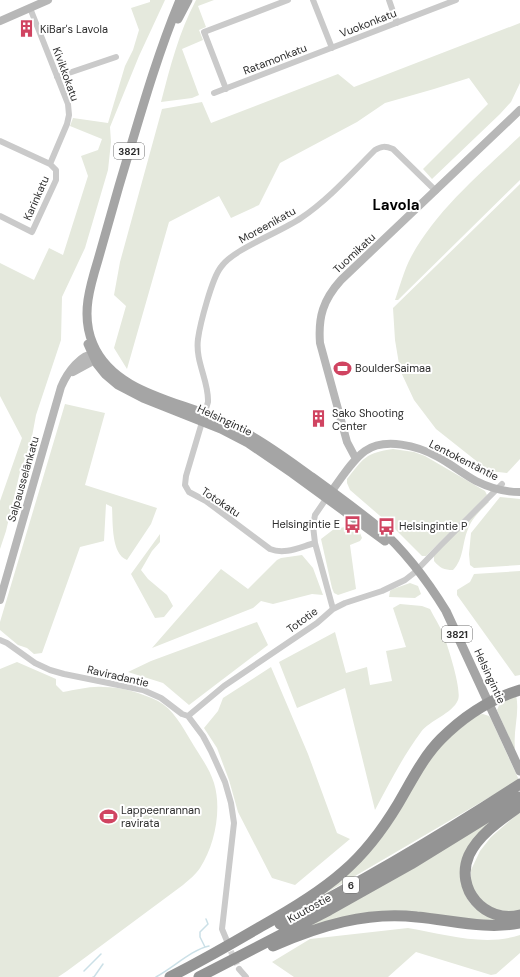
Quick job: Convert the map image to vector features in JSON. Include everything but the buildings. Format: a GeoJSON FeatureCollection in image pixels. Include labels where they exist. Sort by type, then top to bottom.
{"type":"FeatureCollection","features":[{"type":"Feature","properties":{"kind":"highway"},"geometry":{"type":"LineString","coordinates":[[170,977],[292,909],[343,872],[359,856],[386,824],[422,763],[440,739],[462,721],[489,703],[520,690]]}},
{"type":"Feature","properties":{"kind":"highway","name":"Kuutostie"},"geometry":{"type":"LineString","coordinates":[[176,977],[339,892],[419,846],[520,784]]}},
{"type":"Feature","properties":{"kind":"highway","name":"Kuutostie"},"geometry":{"type":"LineString","coordinates":[[199,977],[343,902],[411,864],[520,797]]}},
{"type":"Feature","properties":{"kind":"highway"},"geometry":{"type":"LineString","coordinates":[[520,806],[494,826],[479,841],[469,854],[465,873],[467,886],[470,893],[482,909],[502,916],[510,917],[520,915]]}},
{"type":"Feature","properties":{"kind":"highway"},"geometry":{"type":"LineString","coordinates":[[206,977],[302,934],[337,923],[356,919],[402,916],[490,925],[520,923]]}},
{"type":"Feature","properties":{"kind":"main road","name":"Helsingintie"},"geometry":{"type":"LineString","coordinates":[[180,0],[151,79],[110,216],[91,286],[88,299],[88,325],[95,356],[128,383],[204,418],[228,424],[258,440],[329,495],[376,526],[418,570],[446,611],[519,768]]}},
{"type":"Feature","properties":{"kind":"main road","name":"Helsingintie"},"geometry":{"type":"LineString","coordinates":[[151,79],[188,0]]}},
{"type":"Feature","properties":{"kind":"street"},"geometry":{"type":"LineString","coordinates":[[0,22],[48,0]]}},
{"type":"Feature","properties":{"kind":"street"},"geometry":{"type":"LineString","coordinates":[[226,89],[204,32],[288,0]]}},
{"type":"Feature","properties":{"kind":"street"},"geometry":{"type":"LineString","coordinates":[[313,0],[332,48]]}},
{"type":"Feature","properties":{"kind":"street"},"geometry":{"type":"LineString","coordinates":[[389,0],[398,23]]}},
{"type":"Feature","properties":{"kind":"street","name":"Vuokonkatu"},"geometry":{"type":"LineString","coordinates":[[332,48],[456,0]]}},
{"type":"Feature","properties":{"kind":"street","name":"Kivikkokatu"},"geometry":{"type":"LineString","coordinates":[[30,8],[68,104],[69,114],[67,124],[50,164]]}},
{"type":"Feature","properties":{"kind":"street","name":"Ratamonkatu"},"geometry":{"type":"LineString","coordinates":[[214,93],[332,48]]}},
{"type":"Feature","properties":{"kind":"street"},"geometry":{"type":"LineString","coordinates":[[57,77],[116,57]]}},
{"type":"Feature","properties":{"kind":"street","name":"Tuomikatu"},"geometry":{"type":"LineString","coordinates":[[356,459],[347,442],[321,349],[319,332],[324,307],[331,292],[341,280],[520,110]]}},
{"type":"Feature","properties":{"kind":"street"},"geometry":{"type":"LineString","coordinates":[[0,141],[50,164]]}},
{"type":"Feature","properties":{"kind":"street","name":"Moreenikatu"},"geometry":{"type":"LineString","coordinates":[[204,418],[208,396],[198,353],[198,338],[215,277],[221,266],[233,255],[301,218],[317,205],[375,150],[381,147],[386,146],[393,150],[436,191]]}},
{"type":"Feature","properties":{"kind":"street","name":"Karinkatu"},"geometry":{"type":"LineString","coordinates":[[0,216],[32,232],[56,180],[56,170],[50,164]]}},
{"type":"Feature","properties":{"kind":"street","name":"Salpausselänkatu"},"geometry":{"type":"LineString","coordinates":[[0,600],[61,387],[73,367],[83,358],[95,356]]}},
{"type":"Feature","properties":{"kind":"street","name":"Totokatu"},"geometry":{"type":"LineString","coordinates":[[204,418],[184,485],[189,492],[206,501],[270,549],[278,552],[289,551],[315,543]]}},
{"type":"Feature","properties":{"kind":"street","name":"Lentokentäntie"},"geometry":{"type":"LineString","coordinates":[[329,495],[356,459],[365,451],[373,447],[390,445],[408,446],[426,451],[438,456],[476,481],[520,492]]}},
{"type":"Feature","properties":{"kind":"street"},"geometry":{"type":"LineString","coordinates":[[333,609],[405,580],[418,570],[440,545],[499,486]]}},
{"type":"Feature","properties":{"kind":"street","name":"Tototie"},"geometry":{"type":"LineString","coordinates":[[188,716],[224,686],[317,623],[333,609],[315,543],[312,526],[315,515],[329,495]]}},
{"type":"Feature","properties":{"kind":"street","name":"Raviradantie"},"geometry":{"type":"LineString","coordinates":[[0,640],[7,643],[35,663],[50,670],[143,690],[161,698],[182,714],[188,716],[203,736],[211,751],[225,782],[231,803],[234,823],[222,929],[227,941]]}},
{"type":"Feature","properties":{"kind":"street"},"geometry":{"type":"LineString","coordinates":[[239,969],[246,977]]}},
{"type":"Feature","properties":{"kind":"shaded area"},"geometry":{"type":"Polygon","coordinates":[[[150,0],[165,0],[139,56],[110,127],[111,142],[108,170],[85,248],[62,297],[61,340],[36,415],[31,442],[20,472],[6,531],[0,549],[0,501],[22,438],[0,396],[0,263],[34,280],[49,248],[63,255],[88,176],[81,156],[98,150],[102,139],[70,126],[73,118],[108,123],[125,66],[133,50],[139,30],[131,8],[150,2],[150,0]]]}},
{"type":"Feature","properties":{"kind":"shaded area"},"geometry":{"type":"Polygon","coordinates":[[[196,0],[214,0],[198,6],[206,27],[199,30],[203,40],[182,49],[199,95],[192,98],[161,102],[180,37],[196,0]]]}},
{"type":"Feature","properties":{"kind":"shaded area"},"geometry":{"type":"Polygon","coordinates":[[[520,23],[520,83],[511,102],[432,179],[423,169],[488,104],[469,78],[385,103],[357,122],[280,163],[259,205],[231,218],[219,196],[169,222],[127,369],[114,348],[126,306],[114,295],[120,262],[162,109],[202,102],[211,123],[338,74],[354,87],[520,23]]]}},
{"type":"Feature","properties":{"kind":"shaded area"},"geometry":{"type":"Polygon","coordinates":[[[520,136],[520,180],[398,300],[395,300],[411,257],[434,223],[461,192],[520,136]]]}},
{"type":"Feature","properties":{"kind":"shaded area"},"geometry":{"type":"Polygon","coordinates":[[[520,184],[520,459],[507,473],[489,471],[436,429],[414,400],[400,370],[395,340],[393,308],[520,184]]]}},
{"type":"Feature","properties":{"kind":"shaded area"},"geometry":{"type":"Polygon","coordinates":[[[65,404],[105,413],[85,485],[157,508],[151,524],[127,560],[122,557],[115,545],[112,507],[106,504],[104,541],[80,547],[42,653],[34,654],[27,648],[18,645],[0,630],[0,622],[65,404]]]}},
{"type":"Feature","properties":{"kind":"shaded area"},"geometry":{"type":"Polygon","coordinates":[[[393,449],[414,452],[425,456],[485,491],[487,495],[426,556],[422,556],[394,528],[350,490],[347,483],[347,479],[357,466],[366,458],[376,452],[393,449]]]}},
{"type":"Feature","properties":{"kind":"shaded area"},"geometry":{"type":"Polygon","coordinates":[[[500,497],[520,499],[520,565],[474,568],[470,565],[469,554],[471,533],[500,497]]]}},
{"type":"Feature","properties":{"kind":"shaded area"},"geometry":{"type":"Polygon","coordinates":[[[486,501],[489,502],[477,514],[470,525],[457,566],[453,570],[440,567],[434,561],[434,556],[486,501]]]}},
{"type":"Feature","properties":{"kind":"shaded area"},"geometry":{"type":"Polygon","coordinates":[[[351,526],[358,528],[362,538],[360,541],[350,545],[356,589],[338,595],[334,593],[332,588],[321,539],[334,529],[351,526]]]}},
{"type":"Feature","properties":{"kind":"shaded area"},"geometry":{"type":"Polygon","coordinates":[[[160,534],[160,542],[152,551],[141,570],[148,579],[167,595],[173,606],[164,617],[155,618],[131,574],[160,534]]]}},
{"type":"Feature","properties":{"kind":"shaded area"},"geometry":{"type":"Polygon","coordinates":[[[302,555],[313,568],[323,595],[312,594],[273,604],[261,601],[253,608],[152,648],[221,569],[248,589],[277,560],[302,555]]]}},
{"type":"Feature","properties":{"kind":"shaded area"},"geometry":{"type":"Polygon","coordinates":[[[520,571],[520,675],[515,676],[457,595],[457,590],[470,582],[474,574],[520,571]]]}},
{"type":"Feature","properties":{"kind":"shaded area"},"geometry":{"type":"Polygon","coordinates":[[[410,583],[418,586],[421,594],[415,598],[389,597],[390,591],[393,589],[410,583]]]}},
{"type":"Feature","properties":{"kind":"shaded area"},"geometry":{"type":"Polygon","coordinates":[[[400,604],[422,606],[430,609],[446,641],[459,695],[455,705],[425,728],[414,741],[375,810],[345,688],[297,708],[279,662],[335,632],[346,673],[367,667],[370,685],[392,681],[386,651],[406,647],[393,608],[400,604]]]}},
{"type":"Feature","properties":{"kind":"shaded area"},"geometry":{"type":"Polygon","coordinates":[[[257,622],[268,645],[189,705],[163,683],[128,672],[151,661],[257,622]]]}},
{"type":"Feature","properties":{"kind":"shaded area","name":"Lappeenrannan ravirata"},"geometry":{"type":"Polygon","coordinates":[[[17,662],[56,679],[56,685],[63,692],[83,688],[110,687],[145,695],[163,704],[177,718],[204,761],[212,777],[216,793],[216,827],[210,849],[200,868],[183,885],[58,977],[0,977],[0,669],[17,662]]]}},
{"type":"Feature","properties":{"kind":"shaded area"},"geometry":{"type":"Polygon","coordinates":[[[271,667],[308,754],[337,833],[350,839],[295,885],[272,878],[238,812],[229,780],[217,748],[204,728],[218,711],[223,698],[271,667]]]}},
{"type":"Feature","properties":{"kind":"shaded area"},"geometry":{"type":"Polygon","coordinates":[[[516,695],[517,708],[514,749],[497,710],[500,703],[516,695]]]}},
{"type":"Feature","properties":{"kind":"shaded area"},"geometry":{"type":"Polygon","coordinates":[[[483,714],[489,716],[491,719],[519,780],[321,896],[320,894],[342,878],[442,743],[477,715],[483,714]]]}},
{"type":"Feature","properties":{"kind":"shaded area"},"geometry":{"type":"Polygon","coordinates":[[[520,812],[520,912],[493,910],[476,895],[471,883],[471,870],[480,851],[491,837],[520,812]]]}},
{"type":"Feature","properties":{"kind":"shaded area"},"geometry":{"type":"Polygon","coordinates":[[[503,814],[482,833],[461,880],[467,897],[475,908],[503,922],[416,914],[306,928],[503,814]]]}},
{"type":"Feature","properties":{"kind":"shaded area"},"geometry":{"type":"Polygon","coordinates":[[[408,928],[478,940],[493,940],[520,935],[520,953],[496,974],[491,975],[416,952],[388,977],[294,977],[272,962],[310,939],[408,928]]]}},
{"type":"Feature","properties":{"kind":"waterway"},"geometry":{"type":"LineString","coordinates":[[205,947],[200,937],[200,932],[208,924],[206,919]]}},
{"type":"Feature","properties":{"kind":"waterway"},"geometry":{"type":"LineString","coordinates":[[156,977],[189,955],[209,946]]}},
{"type":"Feature","properties":{"kind":"waterway"},"geometry":{"type":"LineString","coordinates":[[84,971],[101,954]]}},
{"type":"Feature","properties":{"kind":"waterway"},"geometry":{"type":"LineString","coordinates":[[93,977],[103,964]]}},
{"type":"Feature","properties":{"kind":"tunnel"},"geometry":{"type":"LineString","coordinates":[[227,943],[239,969]]}},
{"type":"Feature","properties":{"kind":"place","name":"KiBar's Lavola"},"geometry":{"type":"Point","coordinates":[27,29]}},
{"type":"Feature","properties":{"kind":"place","name":"BoulderSaimaa"},"geometry":{"type":"Point","coordinates":[342,368]}},
{"type":"Feature","properties":{"kind":"place","name":"Sako Shooting Center"},"geometry":{"type":"Point","coordinates":[319,419]}},
{"type":"Feature","properties":{"kind":"place","name":"Helsingintie E"},"geometry":{"type":"Point","coordinates":[353,524]}},
{"type":"Feature","properties":{"kind":"place","name":"Helsingintie P"},"geometry":{"type":"Point","coordinates":[386,526]}},
{"type":"Feature","properties":{"kind":"place","name":"Lappeenrannan ravirata"},"geometry":{"type":"Point","coordinates":[108,816]}},
{"type":"Feature","properties":{"kind":"district","name":"Lavola"},"geometry":{"type":"Point","coordinates":[396,205]}}]}
